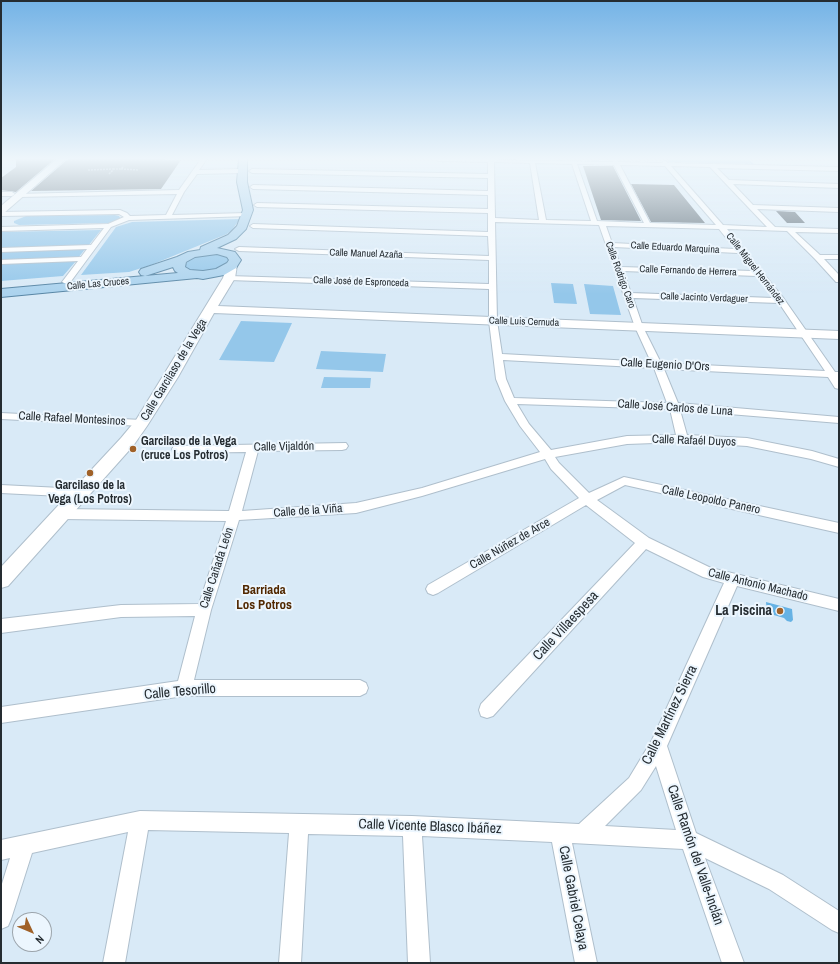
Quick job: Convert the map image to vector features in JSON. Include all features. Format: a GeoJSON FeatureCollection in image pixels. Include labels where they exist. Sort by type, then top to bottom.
{"type":"FeatureCollection","features":[{"type":"Feature","properties":{"kind":"main road","name":"Calle Garcilaso de la Vega"},"geometry":{"type":"LineString","coordinates":[[247,204],[247,215]]}},
{"type":"Feature","properties":{"kind":"main road","name":"Calle Garcilaso de la Vega"},"geometry":{"type":"LineString","coordinates":[[235,257],[250,233],[257,215],[257,205]]}},
{"type":"Feature","properties":{"kind":"main road"},"geometry":{"type":"LineString","coordinates":[[198,252],[226,241],[238,233],[247,215]]}},
{"type":"Feature","properties":{"kind":"main road"},"geometry":{"type":"LineString","coordinates":[[198,252],[217,251],[231,254],[235,257]]}},
{"type":"Feature","properties":{"kind":"main road","name":"Calle Las Cruces"},"geometry":{"type":"LineString","coordinates":[[1,288],[136,275],[182,260],[198,252]]}},
{"type":"Feature","properties":{"kind":"main road","name":"Calle Las Cruces"},"geometry":{"type":"LineString","coordinates":[[1,293],[220,272],[235,257]]}},
{"type":"Feature","properties":{"kind":"main road"},"geometry":{"type":"LineString","coordinates":[[182,260],[179,264],[179,268],[187,273],[199,275]]}},
{"type":"Feature","properties":{"kind":"street"},"geometry":{"type":"LineString","coordinates":[[168,217],[175,204]]}},
{"type":"Feature","properties":{"kind":"street","name":"Calle Antonio Machado"},"geometry":{"type":"LineString","coordinates":[[491,204],[493,321],[501,379],[510,401],[555,466],[587,499],[644,542],[708,573],[839,605]]}},
{"type":"Feature","properties":{"kind":"street"},"geometry":{"type":"LineString","coordinates":[[540,204],[543,222]]}},
{"type":"Feature","properties":{"kind":"street","name":"Calle Rodrigo Caro"},"geometry":{"type":"LineString","coordinates":[[591,204],[610,245],[639,327],[657,364],[674,406],[682,438]]}},
{"type":"Feature","properties":{"kind":"street"},"geometry":{"type":"LineString","coordinates":[[637,204],[648,225]]}},
{"type":"Feature","properties":{"kind":"street","name":"Calle Miguel Hernández"},"geometry":{"type":"LineString","coordinates":[[701,204],[781,301],[836,374],[839,386]]}},
{"type":"Feature","properties":{"kind":"street"},"geometry":{"type":"LineString","coordinates":[[749,204],[773,229]]}},
{"type":"Feature","properties":{"kind":"street"},"geometry":{"type":"LineString","coordinates":[[120,212],[125,205]]}},
{"type":"Feature","properties":{"kind":"street"},"geometry":{"type":"LineString","coordinates":[[257,205],[491,216],[543,222],[839,231]]}},
{"type":"Feature","properties":{"kind":"street"},"geometry":{"type":"LineString","coordinates":[[752,207],[839,210]]}},
{"type":"Feature","properties":{"kind":"street"},"geometry":{"type":"LineString","coordinates":[[1,214],[120,212],[125,214],[128,218]]}},
{"type":"Feature","properties":{"kind":"street"},"geometry":{"type":"LineString","coordinates":[[2,229],[19,214]]}},
{"type":"Feature","properties":{"kind":"street"},"geometry":{"type":"LineString","coordinates":[[2,229],[109,226],[128,218],[247,215]]}},
{"type":"Feature","properties":{"kind":"street"},"geometry":{"type":"LineString","coordinates":[[66,282],[109,226]]}},
{"type":"Feature","properties":{"kind":"street"},"geometry":{"type":"LineString","coordinates":[[789,230],[818,257],[839,280]]}},
{"type":"Feature","properties":{"kind":"street"},"geometry":{"type":"LineString","coordinates":[[250,233],[492,234]]}},
{"type":"Feature","properties":{"kind":"street","name":"Calle Eduardo Marquina"},"geometry":{"type":"LineString","coordinates":[[610,245],[741,251]]}},
{"type":"Feature","properties":{"kind":"street"},"geometry":{"type":"LineString","coordinates":[[1,250],[93,247]]}},
{"type":"Feature","properties":{"kind":"street","name":"Calle Manuel Azaña"},"geometry":{"type":"LineString","coordinates":[[235,257],[492,258]]}},
{"type":"Feature","properties":{"kind":"street","name":"Calle Garcilaso de la Vega"},"geometry":{"type":"LineString","coordinates":[[1,580],[128,442],[142,423],[171,377],[229,278],[235,257]]}},
{"type":"Feature","properties":{"kind":"street"},"geometry":{"type":"LineString","coordinates":[[818,257],[839,258]]}},
{"type":"Feature","properties":{"kind":"street"},"geometry":{"type":"LineString","coordinates":[[1,262],[84,259]]}},
{"type":"Feature","properties":{"kind":"street","name":"Calle Fernando de Herrera"},"geometry":{"type":"LineString","coordinates":[[618,269],[759,274]]}},
{"type":"Feature","properties":{"kind":"street","name":"Calle Garcilaso de la Vega"},"geometry":{"type":"LineString","coordinates":[[199,275],[211,277],[215,280],[212,305]]}},
{"type":"Feature","properties":{"kind":"street","name":"Calle José de Espronceda"},"geometry":{"type":"LineString","coordinates":[[229,278],[492,287]]}},
{"type":"Feature","properties":{"kind":"street","name":"Calle Jacinto Verdaguer"},"geometry":{"type":"LineString","coordinates":[[627,295],[781,301]]}},
{"type":"Feature","properties":{"kind":"street","name":"Calle Luis Cernuda"},"geometry":{"type":"LineString","coordinates":[[212,305],[493,321],[839,335]]}},
{"type":"Feature","properties":{"kind":"street","name":"Calle Eugenio D'Ors"},"geometry":{"type":"LineString","coordinates":[[498,357],[836,374]]}},
{"type":"Feature","properties":{"kind":"street","name":"Calle José Carlos de Luna"},"geometry":{"type":"LineString","coordinates":[[510,401],[674,406],[839,420]]}},
{"type":"Feature","properties":{"kind":"street","name":"Calle Rafael Montesinos"},"geometry":{"type":"LineString","coordinates":[[1,416],[142,423]]}},
{"type":"Feature","properties":{"kind":"street","name":"Calle Rafaél Duyos"},"geometry":{"type":"LineString","coordinates":[[548,454],[627,440],[682,438],[747,442],[812,455],[839,463]]}},
{"type":"Feature","properties":{"kind":"street","name":"Calle Vijaldón"},"geometry":{"type":"LineString","coordinates":[[178,449],[342,446]]}},
{"type":"Feature","properties":{"kind":"street","name":"Calle Cañada León"},"geometry":{"type":"LineString","coordinates":[[184,688],[204,610],[234,516],[252,448]]}},
{"type":"Feature","properties":{"kind":"street","name":"Calle de la Viña"},"geometry":{"type":"LineString","coordinates":[[61,514],[234,516],[356,508],[422,492],[548,454]]}},
{"type":"Feature","properties":{"kind":"street","name":"Calle Leopoldo Panero"},"geometry":{"type":"LineString","coordinates":[[587,499],[624,481],[839,528]]}},
{"type":"Feature","properties":{"kind":"street"},"geometry":{"type":"LineString","coordinates":[[1,488],[81,493]]}},
{"type":"Feature","properties":{"kind":"street","name":"Calle Núñez de Arce"},"geometry":{"type":"LineString","coordinates":[[432,589],[587,499]]}},
{"type":"Feature","properties":{"kind":"street","name":"Calle Villaespesa"},"geometry":{"type":"LineString","coordinates":[[487,710],[644,542]]}},
{"type":"Feature","properties":{"kind":"street","name":"Calle Martínez Sierra"},"geometry":{"type":"LineString","coordinates":[[583,834],[635,784],[658,746],[733,579]]}},
{"type":"Feature","properties":{"kind":"street"},"geometry":{"type":"LineString","coordinates":[[1,626],[121,611],[204,610]]}},
{"type":"Feature","properties":{"kind":"street","name":"Calle Tesorillo"},"geometry":{"type":"LineString","coordinates":[[1,715],[184,688],[360,688]]}},
{"type":"Feature","properties":{"kind":"street","name":"Calle Ramón del Valle-Inclán"},"geometry":{"type":"LineString","coordinates":[[658,746],[689,840],[734,963]]}},
{"type":"Feature","properties":{"kind":"street"},"geometry":{"type":"LineString","coordinates":[[114,963],[140,820]]}},
{"type":"Feature","properties":{"kind":"street","name":"Calle Vicente Blasco Ibáñez"},"geometry":{"type":"LineString","coordinates":[[1,850],[140,820],[412,826],[689,840],[776,882],[839,923]]}},
{"type":"Feature","properties":{"kind":"street"},"geometry":{"type":"LineString","coordinates":[[290,963],[299,824]]}},
{"type":"Feature","properties":{"kind":"street"},"geometry":{"type":"LineString","coordinates":[[412,826],[419,963]]}},
{"type":"Feature","properties":{"kind":"street","name":"Calle Gabriel Celaya"},"geometry":{"type":"LineString","coordinates":[[560,833],[586,963]]}},
{"type":"Feature","properties":{"kind":"street"},"geometry":{"type":"LineString","coordinates":[[1,919],[24,846]]}},
{"type":"Feature","properties":{"kind":"shaded area"},"geometry":{"type":"Polygon","coordinates":[[[26,216],[119,216],[121,219],[109,223],[19,225],[14,223],[14,221],[26,216]]]}},
{"type":"Feature","properties":{"kind":"shaded area"},"geometry":{"type":"Polygon","coordinates":[[[240,219],[227,234],[151,265],[129,272],[81,275],[116,227],[132,222],[240,219]]]}},
{"type":"Feature","properties":{"kind":"shaded area"},"geometry":{"type":"Polygon","coordinates":[[[101,230],[88,246],[1,249],[1,232],[101,230]]]}},
{"type":"Feature","properties":{"kind":"shaded area"},"geometry":{"type":"Polygon","coordinates":[[[86,248],[78,258],[1,261],[1,251],[86,248]]]}},
{"type":"Feature","properties":{"kind":"shaded area"},"geometry":{"type":"Polygon","coordinates":[[[214,253],[225,255],[230,260],[229,263],[220,269],[205,272],[191,271],[185,266],[189,259],[214,253]]]}},
{"type":"Feature","properties":{"kind":"shaded area"},"geometry":{"type":"Polygon","coordinates":[[[76,261],[63,276],[1,281],[1,263],[76,261]]]}},
{"type":"Feature","properties":{"kind":"shaded area"},"geometry":{"type":"Polygon","coordinates":[[[551,283],[573,284],[577,304],[554,303],[551,283]]]}},
{"type":"Feature","properties":{"kind":"shaded area"},"geometry":{"type":"Polygon","coordinates":[[[584,284],[613,286],[621,315],[590,314],[584,284]]]}},
{"type":"Feature","properties":{"kind":"shaded area"},"geometry":{"type":"Polygon","coordinates":[[[241,321],[292,323],[274,362],[219,360],[241,321]]]}},
{"type":"Feature","properties":{"kind":"shaded area"},"geometry":{"type":"Polygon","coordinates":[[[321,351],[386,354],[383,372],[316,369],[321,351]]]}},
{"type":"Feature","properties":{"kind":"shaded area"},"geometry":{"type":"Polygon","coordinates":[[[324,377],[371,378],[370,388],[321,388],[324,377]]]}},
{"type":"Feature","properties":{"kind":"shaded area","name":"La Piscina"},"geometry":{"type":"Polygon","coordinates":[[[766,602],[792,609],[793,620],[791,622],[787,621],[784,618],[767,613],[766,602]]]}},
{"type":"Feature","properties":{"kind":"building"},"geometry":{"type":"Polygon","coordinates":[[[596,204],[632,204],[641,221],[601,220],[596,204]]]}},
{"type":"Feature","properties":{"kind":"building"},"geometry":{"type":"Polygon","coordinates":[[[642,204],[689,204],[705,223],[651,222],[642,204]]]}},
{"type":"Feature","properties":{"kind":"building"},"geometry":{"type":"Polygon","coordinates":[[[776,211],[795,212],[805,223],[787,223],[776,211]]]}},
{"type":"Feature","properties":{"kind":"place","name":"Garcilaso de la Vega (cruce Los Potros)"},"geometry":{"type":"Point","coordinates":[133,449]}},
{"type":"Feature","properties":{"kind":"place","name":"Garcilaso de la Vega (Los Potros)"},"geometry":{"type":"Point","coordinates":[90,473]}},
{"type":"Feature","properties":{"kind":"place","name":"La Piscina"},"geometry":{"type":"Point","coordinates":[780,611]}},
{"type":"Feature","properties":{"kind":"district","name":"Barriada Los Potros"},"geometry":{"type":"Point","coordinates":[264,598]}}]}
